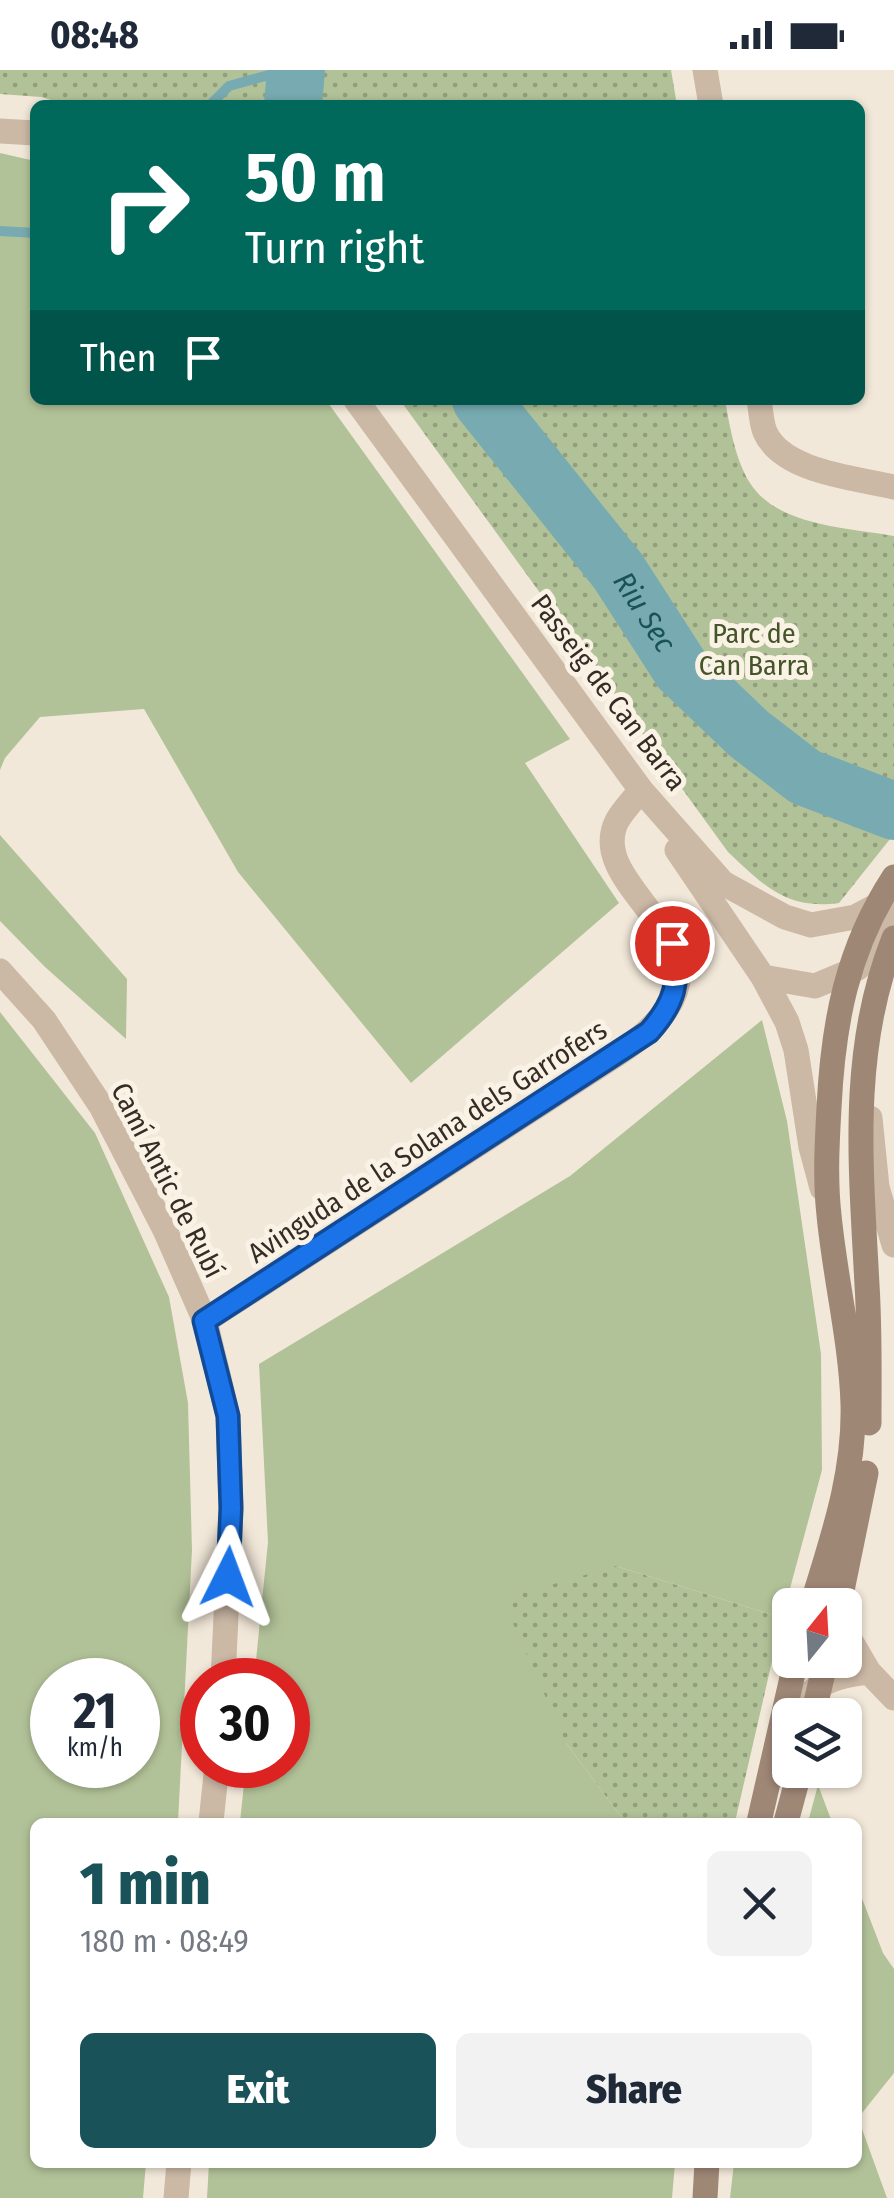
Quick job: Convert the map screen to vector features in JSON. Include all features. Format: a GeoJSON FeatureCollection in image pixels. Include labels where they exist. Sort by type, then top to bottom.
{"type":"FeatureCollection","features":[{"type":"Feature","properties":{"kind":"main road"},"geometry":{"type":"LineString","coordinates":[[817,1588],[844,1497],[852,1424],[849,1359],[828,1211],[833,1049],[848,972],[884,905],[894,877]]}},
{"type":"Feature","properties":{"kind":"main road"},"geometry":{"type":"LineString","coordinates":[[843,1588],[860,1508],[868,1435],[868,1284],[860,1190],[864,1056],[879,980],[894,938]]}},
{"type":"Feature","properties":{"kind":"main road"},"geometry":{"type":"LineString","coordinates":[[760,1818],[792,1678]]}},
{"type":"Feature","properties":{"kind":"main road"},"geometry":{"type":"LineString","coordinates":[[787,1818],[795,1788]]}},
{"type":"Feature","properties":{"kind":"main road"},"geometry":{"type":"LineString","coordinates":[[705,2198],[708,2168]]}},
{"type":"Feature","properties":{"kind":"street"},"geometry":{"type":"LineString","coordinates":[[706,70],[710,100]]}},
{"type":"Feature","properties":{"kind":"street"},"geometry":{"type":"LineString","coordinates":[[0,131],[30,134]]}},
{"type":"Feature","properties":{"kind":"street","name":"Passeig de Can Barra"},"geometry":{"type":"LineString","coordinates":[[360,405],[641,790],[723,883],[768,909],[811,925],[856,917],[884,905]]}},
{"type":"Feature","properties":{"kind":"street"},"geometry":{"type":"LineString","coordinates":[[761,405],[764,430],[776,449],[795,462],[894,487]]}},
{"type":"Feature","properties":{"kind":"street"},"geometry":{"type":"LineString","coordinates":[[641,790],[788,1022],[828,1211]]}},
{"type":"Feature","properties":{"kind":"street","name":"Avinguda de la Solana dels Garrofers"},"geometry":{"type":"LineString","coordinates":[[204,1321],[622,1052],[667,1012],[679,972],[672,943],[620,870],[614,846],[616,822],[641,790]]}},
{"type":"Feature","properties":{"kind":"street","name":"Camí Antic de Rubí"},"geometry":{"type":"LineString","coordinates":[[0,971],[44,1020],[102,1106],[165,1230],[204,1321],[228,1416],[231,1508],[224,1658]]}},
{"type":"Feature","properties":{"kind":"street"},"geometry":{"type":"LineString","coordinates":[[763,977],[815,986],[848,972]]}},
{"type":"Feature","properties":{"kind":"street"},"geometry":{"type":"LineString","coordinates":[[864,1056],[877,1187],[894,1245]]}},
{"type":"Feature","properties":{"kind":"street"},"geometry":{"type":"LineString","coordinates":[[862,1660],[894,1698]]}},
{"type":"Feature","properties":{"kind":"street"},"geometry":{"type":"LineString","coordinates":[[862,1673],[869,1672]]}},
{"type":"Feature","properties":{"kind":"street"},"geometry":{"type":"LineString","coordinates":[[210,1818],[214,1788]]}},
{"type":"Feature","properties":{"kind":"street"},"geometry":{"type":"LineString","coordinates":[[176,2198],[178,2168]]}},
{"type":"Feature","properties":{"kind":"green space"},"geometry":{"type":"Polygon","coordinates":[[[0,70],[671,70],[676,100],[51,100],[0,94],[0,70]]]}},
{"type":"Feature","properties":{"kind":"green space"},"geometry":{"type":"Polygon","coordinates":[[[0,153],[30,160],[30,405],[330,405],[570,739],[525,763],[619,903],[411,1083],[238,872],[144,709],[40,717],[5,758],[0,770],[0,153]]]}},
{"type":"Feature","properties":{"kind":"green space","name":"Parc de Can Barra"},"geometry":{"type":"Polygon","coordinates":[[[404,405],[726,405],[740,464],[762,497],[815,523],[894,536],[894,834],[839,903],[791,899],[765,885],[728,852],[404,405]]]}},
{"type":"Feature","properties":{"kind":"green space"},"geometry":{"type":"Polygon","coordinates":[[[0,835],[127,979],[126,1039],[0,921],[0,835]]]}},
{"type":"Feature","properties":{"kind":"green space"},"geometry":{"type":"Polygon","coordinates":[[[0,1012],[95,1133],[169,1297],[188,1403],[192,1550],[186,1658],[180,1658],[178,1818],[30,1818],[30,2168],[146,2168],[143,2198],[0,2198],[0,1012]]]}},
{"type":"Feature","properties":{"kind":"green space"},"geometry":{"type":"Polygon","coordinates":[[[762,1020],[787,1121],[821,1354],[822,1470],[790,1588],[772,1588],[772,1615],[616,1566],[566,1743],[622,1818],[240,1818],[244,1788],[310,1788],[310,1658],[256,1658],[268,1542],[259,1364],[570,1176],[762,1020]]]}},
{"type":"Feature","properties":{"kind":"green space"},"geometry":{"type":"Polygon","coordinates":[[[616,1566],[772,1615],[772,1661],[736,1818],[622,1818],[566,1743],[502,1599],[616,1566]]]}},
{"type":"Feature","properties":{"kind":"green space"},"geometry":{"type":"Polygon","coordinates":[[[817,1788],[819,1788],[830,1818],[809,1818],[817,1788]]]}},
{"type":"Feature","properties":{"kind":"green space"},"geometry":{"type":"Polygon","coordinates":[[[862,1898],[883,1953],[894,1969],[894,2073],[862,2113],[862,1898]]]}},
{"type":"Feature","properties":{"kind":"green space"},"geometry":{"type":"Polygon","coordinates":[[[862,2129],[887,2198],[730,2198],[733,2168],[862,2168],[862,2129]]]}},
{"type":"Feature","properties":{"kind":"green space"},"geometry":{"type":"Polygon","coordinates":[[[209,2168],[675,2168],[672,2198],[207,2198],[209,2168]]]}},
{"type":"Feature","properties":{"kind":"waterway"},"geometry":{"type":"LineString","coordinates":[[215,100],[229,86],[287,70]]}},
{"type":"Feature","properties":{"kind":"waterway","name":"Riu Sec"},"geometry":{"type":"LineString","coordinates":[[293,100],[296,70]]}},
{"type":"Feature","properties":{"kind":"waterway"},"geometry":{"type":"LineString","coordinates":[[0,231],[30,233]]}},
{"type":"Feature","properties":{"kind":"waterway","name":"Riu Sec"},"geometry":{"type":"LineString","coordinates":[[485,405],[618,571],[681,669],[749,734],[805,777],[894,811]]}},
{"type":"Feature","properties":{"kind":"route"},"geometry":{"type":"LineString","coordinates":[[228,1577],[228,1416],[204,1321],[649,1032],[667,1012],[679,972],[672,943]]}}]}
